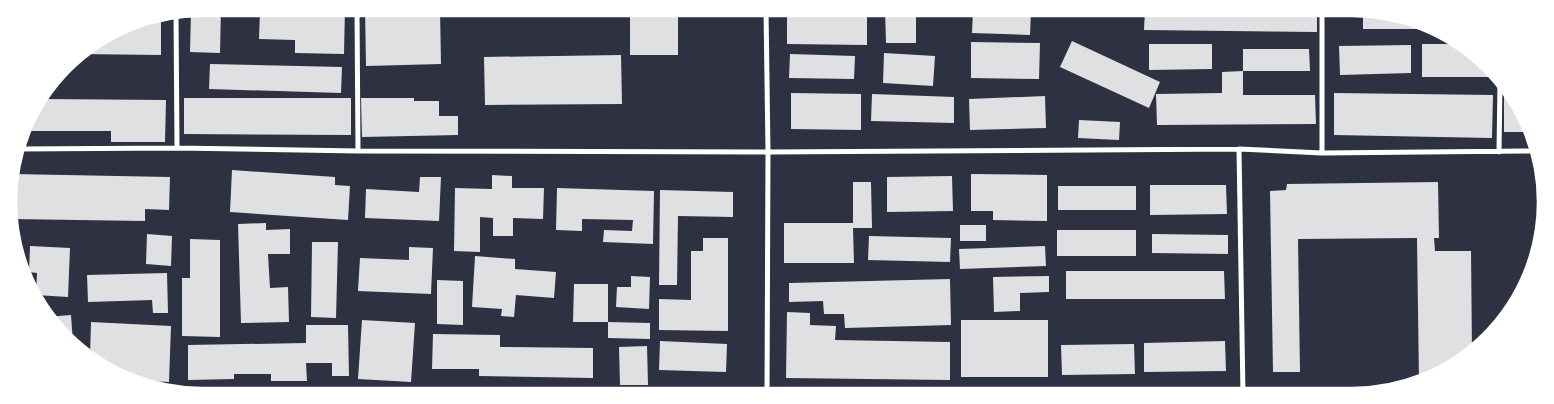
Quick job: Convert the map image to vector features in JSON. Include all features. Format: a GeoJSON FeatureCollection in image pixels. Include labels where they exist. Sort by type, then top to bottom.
{"type":"FeatureCollection","features":[{"type":"Feature","properties":{"kind":"street"},"geometry":{"type":"LineString","coordinates":[[357,16],[358,151]]}},
{"type":"Feature","properties":{"kind":"street"},"geometry":{"type":"LineString","coordinates":[[766,16],[768,152],[767,388]]}},
{"type":"Feature","properties":{"kind":"street"},"geometry":{"type":"LineString","coordinates":[[1322,16],[1322,153]]}},
{"type":"Feature","properties":{"kind":"street"},"geometry":{"type":"LineString","coordinates":[[176,18],[177,148]]}},
{"type":"Feature","properties":{"kind":"street"},"geometry":{"type":"LineString","coordinates":[[1499,152],[1500,90]]}},
{"type":"Feature","properties":{"kind":"street"},"geometry":{"type":"LineString","coordinates":[[24,149],[177,148],[358,151],[768,152],[1239,149],[1322,153],[1530,151]]}},
{"type":"Feature","properties":{"kind":"street"},"geometry":{"type":"LineString","coordinates":[[1239,149],[1243,388]]}},
{"type":"Feature","properties":{"kind":"building"},"geometry":{"type":"Polygon","coordinates":[[[221,16],[220,53],[190,52],[191,17],[221,16]]]}},
{"type":"Feature","properties":{"kind":"building"},"geometry":{"type":"Polygon","coordinates":[[[260,16],[345,16],[344,54],[295,53],[295,40],[259,39],[260,16]]]}},
{"type":"Feature","properties":{"kind":"building"},"geometry":{"type":"Polygon","coordinates":[[[365,16],[440,16],[441,64],[366,66],[365,16]]]}},
{"type":"Feature","properties":{"kind":"building"},"geometry":{"type":"Polygon","coordinates":[[[630,16],[678,16],[678,55],[630,55],[630,16]]]}},
{"type":"Feature","properties":{"kind":"building"},"geometry":{"type":"Polygon","coordinates":[[[787,16],[867,16],[867,45],[787,44],[787,16]]]}},
{"type":"Feature","properties":{"kind":"building"},"geometry":{"type":"Polygon","coordinates":[[[885,16],[916,16],[916,43],[886,43],[885,16]]]}},
{"type":"Feature","properties":{"kind":"building"},"geometry":{"type":"Polygon","coordinates":[[[973,16],[1031,16],[1030,35],[972,33],[973,16]]]}},
{"type":"Feature","properties":{"kind":"building"},"geometry":{"type":"Polygon","coordinates":[[[1145,16],[1317,16],[1317,32],[1144,30],[1145,16]]]}},
{"type":"Feature","properties":{"kind":"building"},"geometry":{"type":"Polygon","coordinates":[[[1363,17],[1388,20],[1420,29],[1363,29],[1363,17]]]}},
{"type":"Feature","properties":{"kind":"building"},"geometry":{"type":"Polygon","coordinates":[[[161,21],[161,55],[90,54],[120,35],[142,26],[161,21]]]}},
{"type":"Feature","properties":{"kind":"building"},"geometry":{"type":"Polygon","coordinates":[[[1072,41],[1160,82],[1149,108],[1060,67],[1072,41]]]}},
{"type":"Feature","properties":{"kind":"building"},"geometry":{"type":"Polygon","coordinates":[[[971,42],[1040,43],[1039,79],[971,78],[971,42]]]}},
{"type":"Feature","properties":{"kind":"building"},"geometry":{"type":"Polygon","coordinates":[[[1149,44],[1212,44],[1212,69],[1149,70],[1149,44]]]}},
{"type":"Feature","properties":{"kind":"building"},"geometry":{"type":"Polygon","coordinates":[[[1422,44],[1449,44],[1474,62],[1489,77],[1422,77],[1422,44]]]}},
{"type":"Feature","properties":{"kind":"building"},"geometry":{"type":"Polygon","coordinates":[[[1411,45],[1411,73],[1340,75],[1339,46],[1411,45]]]}},
{"type":"Feature","properties":{"kind":"building"},"geometry":{"type":"Polygon","coordinates":[[[1243,49],[1309,49],[1310,71],[1243,71],[1243,49]]]}},
{"type":"Feature","properties":{"kind":"building"},"geometry":{"type":"Polygon","coordinates":[[[884,53],[935,56],[933,86],[883,83],[884,53]]]}},
{"type":"Feature","properties":{"kind":"building"},"geometry":{"type":"Polygon","coordinates":[[[790,54],[855,56],[854,79],[789,78],[790,54]]]}},
{"type":"Feature","properties":{"kind":"building"},"geometry":{"type":"Polygon","coordinates":[[[621,55],[622,104],[485,105],[484,57],[621,55]]]}},
{"type":"Feature","properties":{"kind":"building"},"geometry":{"type":"Polygon","coordinates":[[[210,64],[342,67],[341,93],[209,89],[210,64]]]}},
{"type":"Feature","properties":{"kind":"building"},"geometry":{"type":"Polygon","coordinates":[[[1243,71],[1243,95],[1315,95],[1316,124],[1157,125],[1156,94],[1222,93],[1222,72],[1243,71]]]}},
{"type":"Feature","properties":{"kind":"building"},"geometry":{"type":"Polygon","coordinates":[[[791,93],[861,94],[861,130],[791,129],[791,93]]]}},
{"type":"Feature","properties":{"kind":"building"},"geometry":{"type":"Polygon","coordinates":[[[1334,93],[1493,95],[1492,138],[1334,135],[1334,93]]]}},
{"type":"Feature","properties":{"kind":"building"},"geometry":{"type":"Polygon","coordinates":[[[872,94],[954,97],[954,123],[871,121],[872,94]]]}},
{"type":"Feature","properties":{"kind":"building"},"geometry":{"type":"Polygon","coordinates":[[[1045,96],[1046,128],[970,130],[969,99],[1045,96]]]}},
{"type":"Feature","properties":{"kind":"building"},"geometry":{"type":"Polygon","coordinates":[[[1504,96],[1524,132],[1504,132],[1504,96]]]}},
{"type":"Feature","properties":{"kind":"building"},"geometry":{"type":"Polygon","coordinates":[[[184,98],[351,98],[351,135],[184,134],[184,98]]]}},
{"type":"Feature","properties":{"kind":"building"},"geometry":{"type":"Polygon","coordinates":[[[361,98],[414,98],[414,101],[439,101],[439,116],[458,116],[458,135],[362,137],[361,98]]]}},
{"type":"Feature","properties":{"kind":"building"},"geometry":{"type":"Polygon","coordinates":[[[48,99],[166,100],[165,142],[111,142],[111,131],[30,131],[48,99]]]}},
{"type":"Feature","properties":{"kind":"building"},"geometry":{"type":"Polygon","coordinates":[[[1079,120],[1120,122],[1119,140],[1078,138],[1079,120]]]}},
{"type":"Feature","properties":{"kind":"building"},"geometry":{"type":"Polygon","coordinates":[[[232,170],[335,177],[335,185],[350,186],[348,220],[230,212],[232,170]]]}},
{"type":"Feature","properties":{"kind":"building"},"geometry":{"type":"Polygon","coordinates":[[[19,174],[170,177],[169,210],[145,209],[145,221],[17,219],[16,202],[19,174]]]}},
{"type":"Feature","properties":{"kind":"building"},"geometry":{"type":"Polygon","coordinates":[[[971,174],[1047,175],[1047,221],[993,220],[993,211],[971,211],[971,174]]]}},
{"type":"Feature","properties":{"kind":"building"},"geometry":{"type":"Polygon","coordinates":[[[492,175],[512,176],[512,188],[544,188],[543,219],[513,218],[513,236],[493,236],[493,218],[480,217],[480,252],[454,251],[455,188],[492,189],[492,175]]]}},
{"type":"Feature","properties":{"kind":"building"},"geometry":{"type":"Polygon","coordinates":[[[952,176],[953,211],[887,212],[887,177],[952,176]]]}},
{"type":"Feature","properties":{"kind":"building"},"geometry":{"type":"Polygon","coordinates":[[[420,177],[441,177],[439,221],[365,218],[366,189],[419,192],[420,177]]]}},
{"type":"Feature","properties":{"kind":"building"},"geometry":{"type":"Polygon","coordinates":[[[853,182],[871,182],[872,228],[853,228],[854,263],[784,263],[784,223],[853,223],[853,182]]]}},
{"type":"Feature","properties":{"kind":"building"},"geometry":{"type":"Polygon","coordinates":[[[1438,182],[1439,238],[1434,238],[1435,251],[1471,251],[1472,344],[1445,363],[1419,375],[1417,238],[1298,239],[1300,372],[1273,372],[1270,191],[1286,190],[1287,184],[1438,182]]]}},
{"type":"Feature","properties":{"kind":"building"},"geometry":{"type":"Polygon","coordinates":[[[1150,185],[1226,185],[1227,214],[1150,215],[1150,185]]]}},
{"type":"Feature","properties":{"kind":"building"},"geometry":{"type":"Polygon","coordinates":[[[1058,186],[1136,186],[1136,210],[1058,210],[1058,186]]]}},
{"type":"Feature","properties":{"kind":"building"},"geometry":{"type":"Polygon","coordinates":[[[557,188],[654,191],[653,244],[603,242],[604,230],[632,231],[633,220],[582,219],[582,231],[556,230],[557,188]]]}},
{"type":"Feature","properties":{"kind":"building"},"geometry":{"type":"Polygon","coordinates":[[[660,190],[733,192],[733,217],[678,216],[677,285],[659,285],[660,190]]]}},
{"type":"Feature","properties":{"kind":"building"},"geometry":{"type":"Polygon","coordinates":[[[266,223],[266,230],[290,229],[290,254],[268,254],[270,288],[288,287],[289,322],[241,323],[238,224],[266,223]]]}},
{"type":"Feature","properties":{"kind":"building"},"geometry":{"type":"Polygon","coordinates":[[[960,225],[986,225],[986,241],[960,241],[960,225]]]}},
{"type":"Feature","properties":{"kind":"building"},"geometry":{"type":"Polygon","coordinates":[[[1057,230],[1136,230],[1136,256],[1057,256],[1057,230]]]}},
{"type":"Feature","properties":{"kind":"building"},"geometry":{"type":"Polygon","coordinates":[[[147,234],[172,236],[171,266],[146,264],[147,234]]]}},
{"type":"Feature","properties":{"kind":"building"},"geometry":{"type":"Polygon","coordinates":[[[1152,234],[1228,235],[1228,254],[1152,253],[1152,234]]]}},
{"type":"Feature","properties":{"kind":"building"},"geometry":{"type":"Polygon","coordinates":[[[869,236],[951,238],[950,262],[868,260],[869,236]]]}},
{"type":"Feature","properties":{"kind":"building"},"geometry":{"type":"Polygon","coordinates":[[[703,238],[728,238],[728,331],[659,330],[659,299],[691,300],[691,251],[703,251],[703,238]]]}},
{"type":"Feature","properties":{"kind":"building"},"geometry":{"type":"Polygon","coordinates":[[[190,239],[220,240],[220,337],[182,336],[182,278],[190,278],[190,239]]]}},
{"type":"Feature","properties":{"kind":"building"},"geometry":{"type":"Polygon","coordinates":[[[312,242],[338,242],[336,318],[311,317],[312,242]]]}},
{"type":"Feature","properties":{"kind":"building"},"geometry":{"type":"Polygon","coordinates":[[[30,246],[70,248],[68,297],[41,295],[36,287],[37,273],[29,270],[30,246]]]}},
{"type":"Feature","properties":{"kind":"building"},"geometry":{"type":"Polygon","coordinates":[[[1045,246],[1046,266],[960,269],[959,249],[1045,246]]]}},
{"type":"Feature","properties":{"kind":"building"},"geometry":{"type":"Polygon","coordinates":[[[409,247],[433,248],[431,294],[358,291],[360,258],[409,260],[409,247]]]}},
{"type":"Feature","properties":{"kind":"building"},"geometry":{"type":"Polygon","coordinates":[[[475,256],[515,259],[515,269],[556,272],[554,298],[516,295],[514,317],[501,316],[502,309],[472,307],[475,256]]]}},
{"type":"Feature","properties":{"kind":"building"},"geometry":{"type":"Polygon","coordinates":[[[1066,271],[1224,271],[1225,299],[1066,299],[1066,271]]]}},
{"type":"Feature","properties":{"kind":"building"},"geometry":{"type":"Polygon","coordinates":[[[167,273],[168,313],[153,313],[152,300],[88,302],[87,275],[167,273]]]}},
{"type":"Feature","properties":{"kind":"building"},"geometry":{"type":"Polygon","coordinates":[[[631,276],[650,277],[649,309],[616,307],[617,287],[631,287],[631,276]]]}},
{"type":"Feature","properties":{"kind":"building"},"geometry":{"type":"Polygon","coordinates":[[[1049,276],[1049,292],[1020,293],[1020,311],[994,312],[993,277],[1049,276]]]}},
{"type":"Feature","properties":{"kind":"building"},"geometry":{"type":"Polygon","coordinates":[[[950,279],[951,325],[845,328],[844,314],[824,314],[823,301],[789,302],[789,283],[950,279]]]}},
{"type":"Feature","properties":{"kind":"building"},"geometry":{"type":"Polygon","coordinates":[[[437,280],[463,281],[463,325],[437,324],[437,280]]]}},
{"type":"Feature","properties":{"kind":"building"},"geometry":{"type":"Polygon","coordinates":[[[574,284],[608,284],[608,322],[573,322],[574,284]]]}},
{"type":"Feature","properties":{"kind":"building"},"geometry":{"type":"Polygon","coordinates":[[[787,312],[810,313],[810,325],[836,326],[835,340],[950,342],[950,380],[786,378],[787,312]]]}},
{"type":"Feature","properties":{"kind":"building"},"geometry":{"type":"Polygon","coordinates":[[[71,315],[72,334],[62,324],[56,316],[71,315]]]}},
{"type":"Feature","properties":{"kind":"building"},"geometry":{"type":"Polygon","coordinates":[[[362,320],[415,323],[411,382],[358,379],[362,320]]]}},
{"type":"Feature","properties":{"kind":"building"},"geometry":{"type":"Polygon","coordinates":[[[961,320],[1048,320],[1048,377],[961,377],[961,320]]]}},
{"type":"Feature","properties":{"kind":"building"},"geometry":{"type":"Polygon","coordinates":[[[91,322],[171,326],[169,382],[155,381],[131,374],[109,363],[90,350],[91,322]]]}},
{"type":"Feature","properties":{"kind":"building"},"geometry":{"type":"Polygon","coordinates":[[[608,322],[650,323],[650,339],[608,338],[608,322]]]}},
{"type":"Feature","properties":{"kind":"building"},"geometry":{"type":"Polygon","coordinates":[[[306,325],[348,325],[349,376],[332,376],[332,363],[306,363],[307,381],[271,381],[271,374],[234,374],[234,379],[188,380],[188,345],[306,343],[306,325]]]}},
{"type":"Feature","properties":{"kind":"building"},"geometry":{"type":"Polygon","coordinates":[[[433,334],[500,335],[500,347],[593,348],[593,378],[479,376],[479,369],[432,369],[433,334]]]}},
{"type":"Feature","properties":{"kind":"building"},"geometry":{"type":"Polygon","coordinates":[[[660,341],[727,344],[726,372],[659,370],[660,341]]]}},
{"type":"Feature","properties":{"kind":"building"},"geometry":{"type":"Polygon","coordinates":[[[1225,341],[1226,371],[1144,372],[1144,343],[1225,341]]]}},
{"type":"Feature","properties":{"kind":"building"},"geometry":{"type":"Polygon","coordinates":[[[1134,344],[1135,374],[1062,375],[1061,345],[1134,344]]]}},
{"type":"Feature","properties":{"kind":"building"},"geometry":{"type":"Polygon","coordinates":[[[647,346],[648,385],[620,385],[619,347],[647,346]]]}}]}
